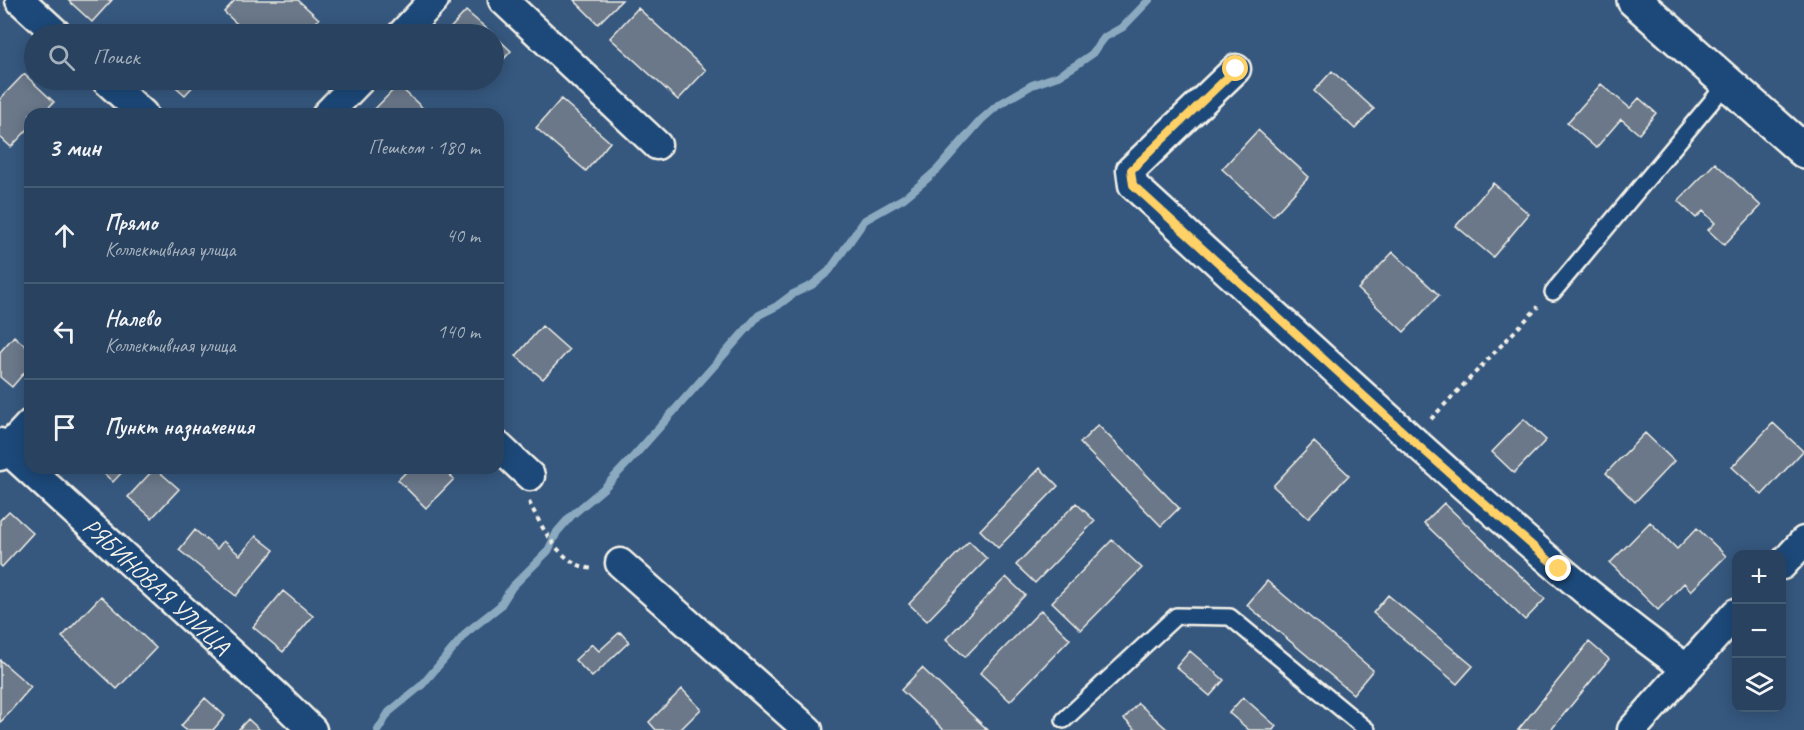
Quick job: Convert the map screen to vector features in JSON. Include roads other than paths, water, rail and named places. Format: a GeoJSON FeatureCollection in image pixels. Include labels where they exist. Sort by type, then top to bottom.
{"type":"FeatureCollection","features":[{"type":"Feature","properties":{"kind":"street"},"geometry":{"type":"LineString","coordinates":[[20,0],[46,24]]}},
{"type":"Feature","properties":{"kind":"street"},"geometry":{"type":"LineString","coordinates":[[411,24],[434,0]]}},
{"type":"Feature","properties":{"kind":"street"},"geometry":{"type":"LineString","coordinates":[[503,0],[657,145]]}},
{"type":"Feature","properties":{"kind":"street"},"geometry":{"type":"LineString","coordinates":[[1634,0],[1804,151]]}},
{"type":"Feature","properties":{"kind":"street"},"geometry":{"type":"LineString","coordinates":[[1236,69],[1131,170],[1133,185],[1412,439],[1559,569],[1640,636],[1686,668]]}},
{"type":"Feature","properties":{"kind":"street"},"geometry":{"type":"LineString","coordinates":[[117,90],[136,108]]}},
{"type":"Feature","properties":{"kind":"street"},"geometry":{"type":"LineString","coordinates":[[333,108],[350,90]]}},
{"type":"Feature","properties":{"kind":"street"},"geometry":{"type":"LineString","coordinates":[[2,449],[24,429]]}},
{"type":"Feature","properties":{"kind":"street","name":"РЯБИНОВАЯ УЛИЦА"},"geometry":{"type":"LineString","coordinates":[[2,449],[24,469]]}},
{"type":"Feature","properties":{"kind":"street"},"geometry":{"type":"LineString","coordinates":[[504,452],[530,476]]}},
{"type":"Feature","properties":{"kind":"street","name":"РЯБИНОВАЯ УЛИЦА"},"geometry":{"type":"LineString","coordinates":[[30,474],[312,730]]}},
{"type":"Feature","properties":{"kind":"street"},"geometry":{"type":"LineString","coordinates":[[1786,561],[1804,541]]}},
{"type":"Feature","properties":{"kind":"street"},"geometry":{"type":"LineString","coordinates":[[620,563],[808,730]]}},
{"type":"Feature","properties":{"kind":"street"},"geometry":{"type":"LineString","coordinates":[[1632,730],[1732,619]]}},
{"type":"Feature","properties":{"kind":"lane"},"geometry":{"type":"LineString","coordinates":[[1553,292],[1727,83]]}},
{"type":"Feature","properties":{"kind":"lane"},"geometry":{"type":"LineString","coordinates":[[1064,720],[1176,616],[1230,618],[1367,730]]}},
{"type":"Feature","properties":{"kind":"waterway"},"geometry":{"type":"LineString","coordinates":[[378,730],[389,712],[422,685],[467,632],[500,606],[512,587],[548,551],[557,532],[571,516],[604,488],[634,456],[759,315],[812,285],[829,271],[865,220],[904,198],[921,184],[998,105],[1032,85],[1058,76],[1092,54],[1105,37],[1123,27],[1149,0]]}}]}
